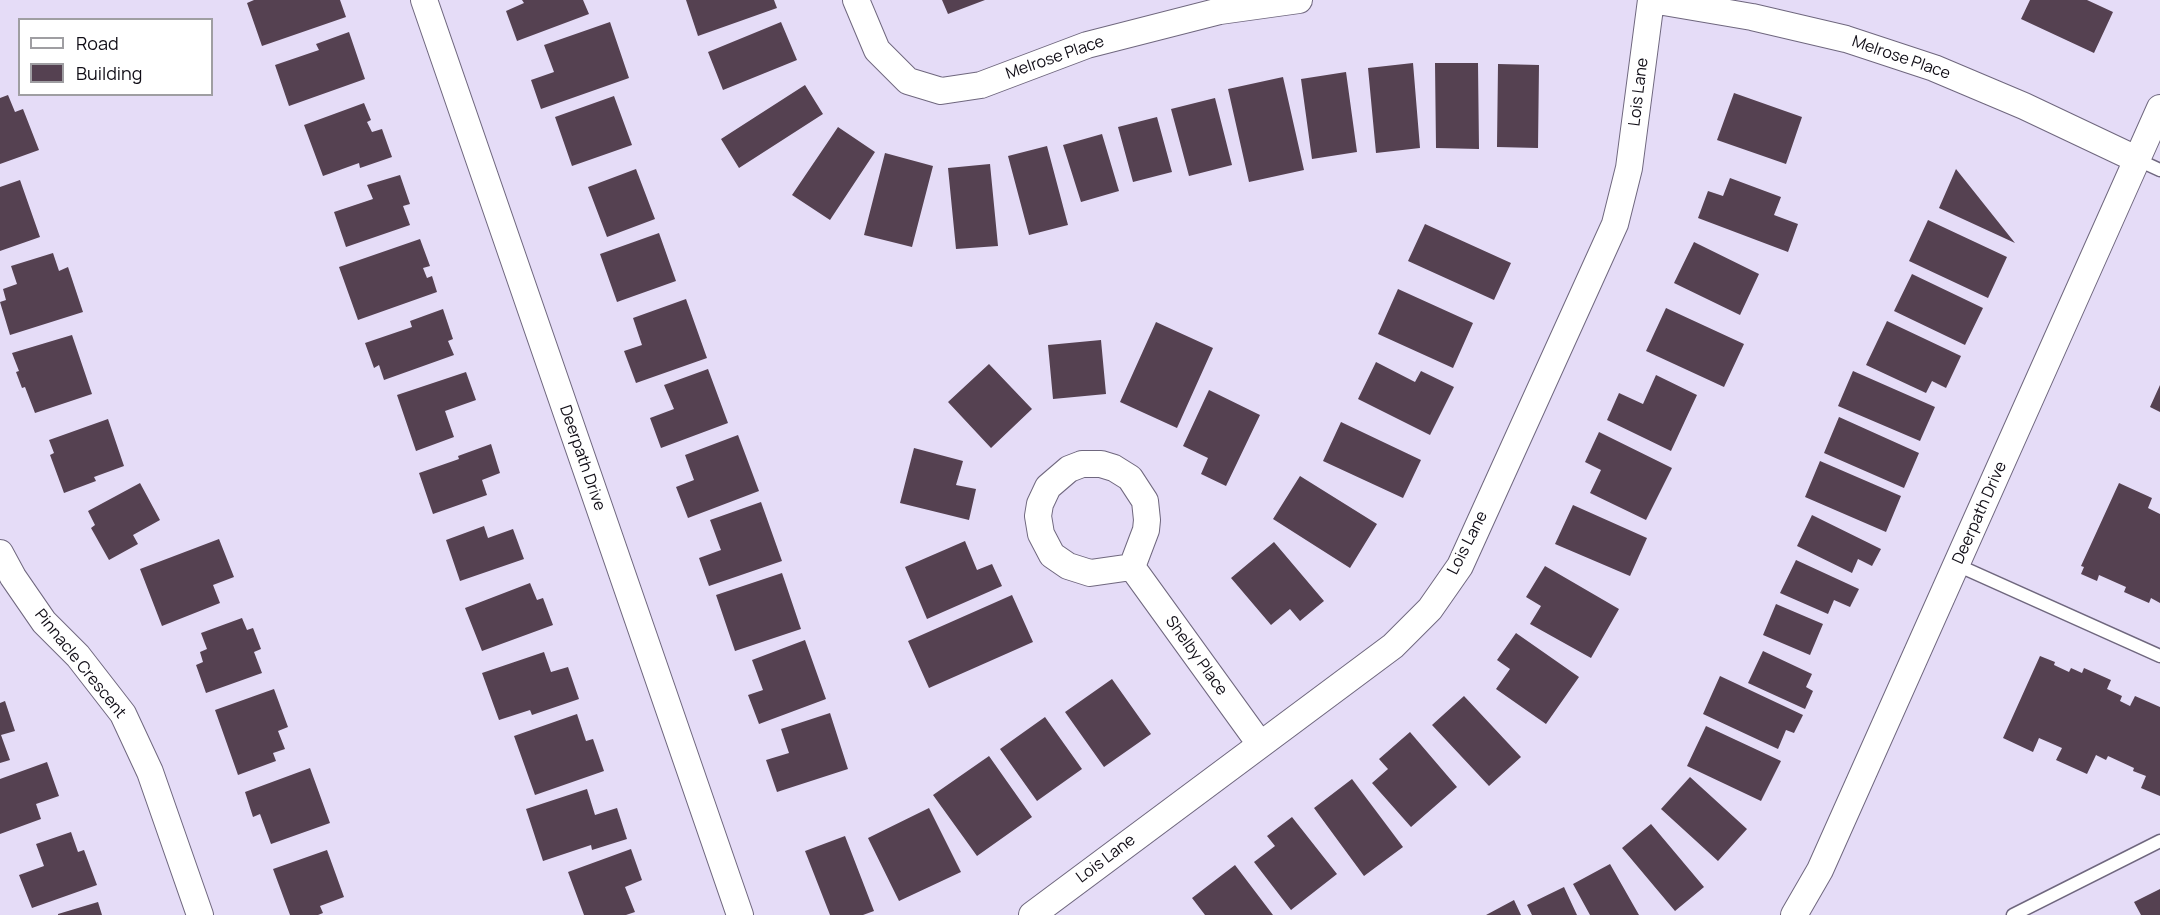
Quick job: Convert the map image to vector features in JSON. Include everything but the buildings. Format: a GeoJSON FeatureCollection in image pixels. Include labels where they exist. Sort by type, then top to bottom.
{"type":"FeatureCollection","features":[{"type":"Feature","properties":{"kind":"street","name":"Deerpath Drive"},"geometry":{"type":"LineString","coordinates":[[424,0],[740,915]]}},
{"type":"Feature","properties":{"kind":"street","name":"Melrose Place"},"geometry":{"type":"LineString","coordinates":[[856,0],[878,50],[908,81],[941,91],[981,85],[1087,45],[1220,11],[1299,0]]}},
{"type":"Feature","properties":{"kind":"street","name":"Melrose Place"},"geometry":{"type":"LineString","coordinates":[[1652,0],[1752,17],[1846,39],[1934,68],[2024,106],[2136,159]]}},
{"type":"Feature","properties":{"kind":"street","name":"Lois Lane"},"geometry":{"type":"LineString","coordinates":[[1032,915],[1393,646],[1430,609],[1460,566],[1615,224],[1629,168],[1652,0]]}},
{"type":"Feature","properties":{"kind":"street","name":"Deerpath Drive"},"geometry":{"type":"LineString","coordinates":[[1795,915],[1820,870],[2160,108]]}},
{"type":"Feature","properties":{"kind":"street"},"geometry":{"type":"LineString","coordinates":[[1082,464],[1101,464],[1114,468],[1130,478],[1144,501],[1147,520],[1146,530],[1132,567],[1090,573],[1068,566],[1052,555],[1041,534],[1038,516],[1040,504],[1048,487],[1069,469],[1082,464]]}},
{"type":"Feature","properties":{"kind":"street","name":"Pinnacle Crescent"},"geometry":{"type":"LineString","coordinates":[[0,553],[13,577],[45,621],[78,656],[123,714],[150,772],[200,915]]}},
{"type":"Feature","properties":{"kind":"street","name":"Shelby Place"},"geometry":{"type":"LineString","coordinates":[[1132,567],[1260,744]]}},
{"type":"Feature","properties":{"kind":"lane"},"geometry":{"type":"LineString","coordinates":[[2136,159],[2160,170]]}},
{"type":"Feature","properties":{"kind":"lane"},"geometry":{"type":"LineString","coordinates":[[1957,565],[2160,657]]}},
{"type":"Feature","properties":{"kind":"lane"},"geometry":{"type":"LineString","coordinates":[[2013,915],[2160,841]]}}]}
